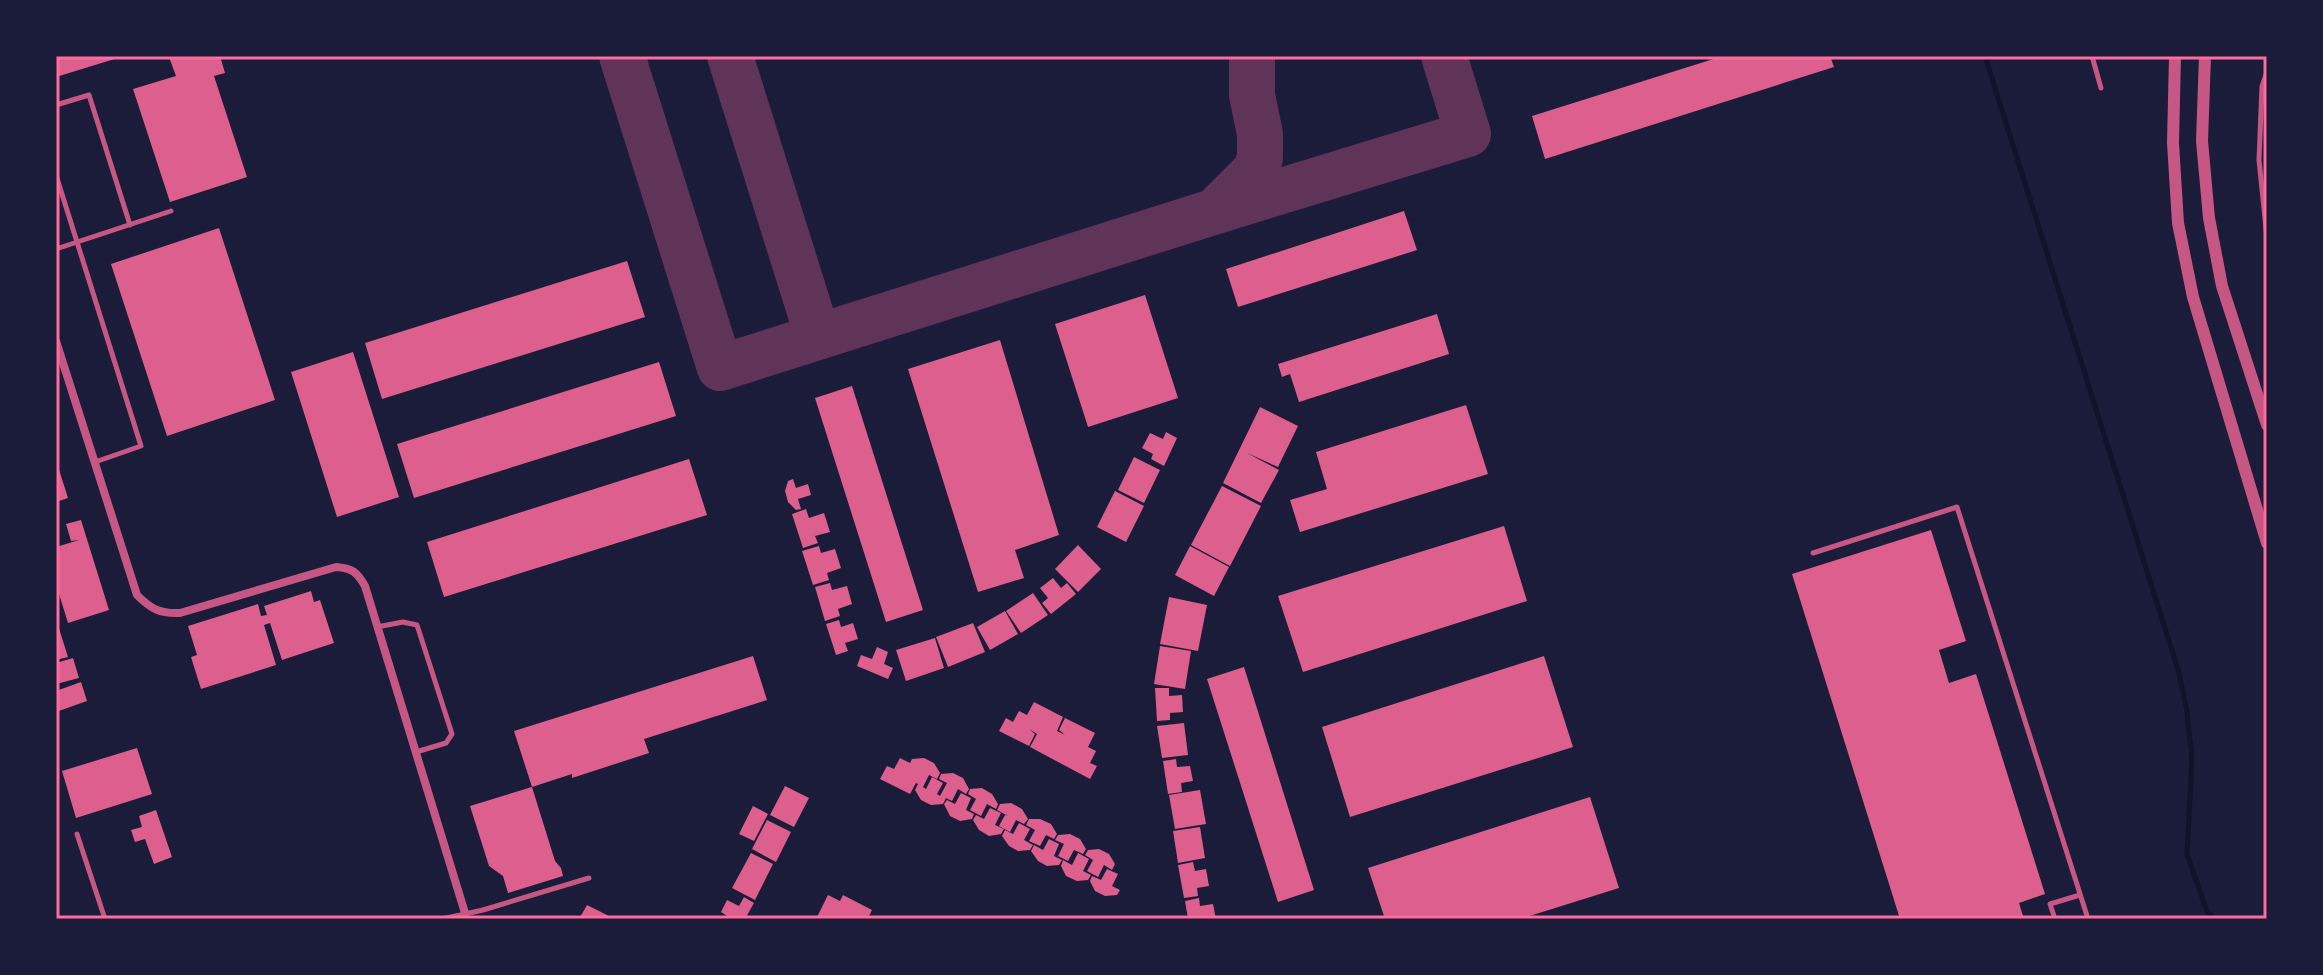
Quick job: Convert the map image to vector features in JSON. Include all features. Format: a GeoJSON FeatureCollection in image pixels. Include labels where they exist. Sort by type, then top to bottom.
{"type":"FeatureCollection","features":[{"type":"Feature","properties":{"kind":"street"},"geometry":{"type":"LineString","coordinates":[[2175,56],[2173,143],[2178,223],[2193,297],[2261,498],[2267,543]]}},
{"type":"Feature","properties":{"kind":"street"},"geometry":{"type":"LineString","coordinates":[[2205,56],[2202,141],[2209,218],[2222,286],[2267,425]]}},
{"type":"Feature","properties":{"kind":"street"},"geometry":{"type":"LineString","coordinates":[[56,341],[137,595],[151,609],[165,614],[180,613],[336,567],[348,567],[358,573],[365,586],[465,913]]}},
{"type":"Feature","properties":{"kind":"lane"},"geometry":{"type":"LineString","coordinates":[[2092,56],[2101,88]]}},
{"type":"Feature","properties":{"kind":"lane"},"geometry":{"type":"LineString","coordinates":[[2267,72],[2262,86],[2259,160],[2267,238]]}},
{"type":"Feature","properties":{"kind":"lane"},"geometry":{"type":"LineString","coordinates":[[56,105],[89,95],[130,225]]}},
{"type":"Feature","properties":{"kind":"lane"},"geometry":{"type":"LineString","coordinates":[[56,175],[141,446],[95,462]]}},
{"type":"Feature","properties":{"kind":"lane"},"geometry":{"type":"LineString","coordinates":[[56,249],[171,211]]}},
{"type":"Feature","properties":{"kind":"lane"},"geometry":{"type":"LineString","coordinates":[[1813,553],[1957,507],[2088,919]]}},
{"type":"Feature","properties":{"kind":"lane"},"geometry":{"type":"LineString","coordinates":[[377,627],[403,622],[417,625],[434,673],[452,734],[446,743],[415,752]]}},
{"type":"Feature","properties":{"kind":"lane"},"geometry":{"type":"LineString","coordinates":[[77,834],[105,919]]}},
{"type":"Feature","properties":{"kind":"lane"},"geometry":{"type":"LineString","coordinates":[[442,919],[589,878]]}},
{"type":"Feature","properties":{"kind":"lane"},"geometry":{"type":"LineString","coordinates":[[2055,919],[2050,904],[2080,895]]}},
{"type":"Feature","properties":{"kind":"building"},"geometry":{"type":"Polygon","coordinates":[[[56,56],[121,56],[121,57],[56,77],[56,56]]]}},
{"type":"Feature","properties":{"kind":"building"},"geometry":{"type":"Polygon","coordinates":[[[220,56],[225,73],[214,76],[247,177],[170,202],[133,89],[176,76],[169,57],[220,56]]]}},
{"type":"Feature","properties":{"kind":"building"},"geometry":{"type":"Polygon","coordinates":[[[1723,56],[1830,56],[1834,67],[1545,159],[1532,116],[1723,56]]]}},
{"type":"Feature","properties":{"kind":"building"},"geometry":{"type":"Polygon","coordinates":[[[1404,211],[1417,250],[1238,307],[1226,269],[1404,211]]]}},
{"type":"Feature","properties":{"kind":"building"},"geometry":{"type":"Polygon","coordinates":[[[219,228],[275,400],[167,436],[111,264],[219,228]]]}},
{"type":"Feature","properties":{"kind":"building"},"geometry":{"type":"Polygon","coordinates":[[[627,261],[645,317],[382,399],[365,343],[627,261]]]}},
{"type":"Feature","properties":{"kind":"building"},"geometry":{"type":"Polygon","coordinates":[[[1145,295],[1178,398],[1088,427],[1055,324],[1145,295]]]}},
{"type":"Feature","properties":{"kind":"building"},"geometry":{"type":"Polygon","coordinates":[[[1437,314],[1449,354],[1299,402],[1290,374],[1282,377],[1278,364],[1437,314]]]}},
{"type":"Feature","properties":{"kind":"building"},"geometry":{"type":"Polygon","coordinates":[[[1000,340],[1059,535],[1015,550],[1024,578],[978,592],[908,369],[1000,340]]]}},
{"type":"Feature","properties":{"kind":"building"},"geometry":{"type":"Polygon","coordinates":[[[353,352],[399,497],[337,517],[291,372],[353,352]]]}},
{"type":"Feature","properties":{"kind":"building"},"geometry":{"type":"Polygon","coordinates":[[[659,362],[676,416],[414,498],[397,444],[659,362]]]}},
{"type":"Feature","properties":{"kind":"building"},"geometry":{"type":"Polygon","coordinates":[[[852,386],[923,610],[886,622],[815,398],[852,386]]]}},
{"type":"Feature","properties":{"kind":"building"},"geometry":{"type":"Polygon","coordinates":[[[1466,405],[1488,474],[1300,532],[1290,500],[1327,489],[1316,452],[1466,405]]]}},
{"type":"Feature","properties":{"kind":"building"},"geometry":{"type":"Polygon","coordinates":[[[1260,407],[1298,426],[1278,467],[1247,453],[1279,470],[1261,503],[1223,483],[1260,407]]]}},
{"type":"Feature","properties":{"kind":"building"},"geometry":{"type":"Polygon","coordinates":[[[1166,432],[1177,438],[1164,466],[1151,459],[1153,454],[1142,448],[1150,433],[1163,439],[1166,432]]]}},
{"type":"Feature","properties":{"kind":"building"},"geometry":{"type":"Polygon","coordinates":[[[1134,457],[1160,470],[1144,503],[1118,490],[1134,457]]]}},
{"type":"Feature","properties":{"kind":"building"},"geometry":{"type":"Polygon","coordinates":[[[689,459],[707,515],[444,597],[427,542],[689,459]]]}},
{"type":"Feature","properties":{"kind":"building"},"geometry":{"type":"Polygon","coordinates":[[[56,460],[68,498],[56,502],[56,460]]]}},
{"type":"Feature","properties":{"kind":"building"},"geometry":{"type":"Polygon","coordinates":[[[793,479],[796,488],[808,484],[811,495],[798,499],[801,509],[796,510],[788,502],[785,491],[788,481],[793,479]]]}},
{"type":"Feature","properties":{"kind":"building"},"geometry":{"type":"Polygon","coordinates":[[[1222,486],[1261,506],[1230,566],[1191,545],[1222,486]]]}},
{"type":"Feature","properties":{"kind":"building"},"geometry":{"type":"Polygon","coordinates":[[[1115,491],[1144,506],[1126,542],[1097,527],[1115,491]]]}},
{"type":"Feature","properties":{"kind":"building"},"geometry":{"type":"Polygon","coordinates":[[[806,509],[809,518],[824,513],[830,532],[815,536],[818,543],[803,548],[792,514],[806,509]]]}},
{"type":"Feature","properties":{"kind":"building"},"geometry":{"type":"Polygon","coordinates":[[[81,520],[109,610],[68,623],[56,584],[56,547],[79,540],[71,541],[66,524],[81,520]]]}},
{"type":"Feature","properties":{"kind":"building"},"geometry":{"type":"Polygon","coordinates":[[[1504,526],[1527,601],[1303,672],[1278,596],[1504,526]]]}},
{"type":"Feature","properties":{"kind":"building"},"geometry":{"type":"Polygon","coordinates":[[[1931,530],[1966,641],[1939,650],[1949,683],[1976,674],[2045,894],[2019,903],[2024,919],[1900,919],[1792,574],[1931,530]]]}},
{"type":"Feature","properties":{"kind":"building"},"geometry":{"type":"Polygon","coordinates":[[[1078,545],[1101,569],[1078,592],[1055,569],[1078,545]]]}},
{"type":"Feature","properties":{"kind":"building"},"geometry":{"type":"Polygon","coordinates":[[[819,546],[821,553],[835,549],[841,568],[827,573],[829,580],[813,585],[802,551],[819,546]]]}},
{"type":"Feature","properties":{"kind":"building"},"geometry":{"type":"Polygon","coordinates":[[[1190,546],[1229,567],[1214,596],[1175,575],[1190,546]]]}},
{"type":"Feature","properties":{"kind":"building"},"geometry":{"type":"Polygon","coordinates":[[[1053,578],[1061,588],[1067,583],[1076,594],[1051,614],[1042,603],[1048,598],[1040,588],[1053,578]]]}},
{"type":"Feature","properties":{"kind":"building"},"geometry":{"type":"Polygon","coordinates":[[[830,583],[832,590],[847,586],[852,604],[838,609],[840,616],[825,621],[815,587],[830,583]]]}},
{"type":"Feature","properties":{"kind":"building"},"geometry":{"type":"Polygon","coordinates":[[[311,591],[314,602],[320,600],[334,643],[282,660],[270,623],[264,625],[276,665],[201,689],[191,657],[197,655],[188,626],[258,604],[261,616],[267,615],[264,606],[311,591]]]}},
{"type":"Feature","properties":{"kind":"building"},"geometry":{"type":"Polygon","coordinates":[[[1033,593],[1048,615],[1021,633],[1006,611],[1033,593]]]}},
{"type":"Feature","properties":{"kind":"building"},"geometry":{"type":"Polygon","coordinates":[[[1169,597],[1207,605],[1198,651],[1160,644],[1169,597]]]}},
{"type":"Feature","properties":{"kind":"building"},"geometry":{"type":"Polygon","coordinates":[[[1005,611],[1018,634],[990,650],[977,627],[1005,611]]]}},
{"type":"Feature","properties":{"kind":"building"},"geometry":{"type":"Polygon","coordinates":[[[56,619],[68,657],[56,660],[56,619]]]}},
{"type":"Feature","properties":{"kind":"building"},"geometry":{"type":"Polygon","coordinates":[[[839,620],[841,627],[853,623],[858,639],[845,643],[848,651],[836,655],[826,624],[839,620]]]}},
{"type":"Feature","properties":{"kind":"building"},"geometry":{"type":"Polygon","coordinates":[[[973,623],[985,652],[948,667],[936,637],[973,623]]]}},
{"type":"Feature","properties":{"kind":"building"},"geometry":{"type":"Polygon","coordinates":[[[935,638],[944,668],[906,681],[896,650],[935,638]]]}},
{"type":"Feature","properties":{"kind":"building"},"geometry":{"type":"Polygon","coordinates":[[[1160,646],[1191,651],[1185,689],[1154,684],[1160,646]]]}},
{"type":"Feature","properties":{"kind":"building"},"geometry":{"type":"Polygon","coordinates":[[[877,647],[888,652],[884,664],[893,668],[888,679],[857,666],[861,655],[872,659],[877,647]]]}},
{"type":"Feature","properties":{"kind":"building"},"geometry":{"type":"Polygon","coordinates":[[[753,656],[767,700],[644,739],[649,753],[572,778],[572,774],[532,787],[514,731],[753,656]]]}},
{"type":"Feature","properties":{"kind":"building"},"geometry":{"type":"Polygon","coordinates":[[[1544,656],[1573,747],[1350,817],[1322,727],[1544,656]]]}},
{"type":"Feature","properties":{"kind":"building"},"geometry":{"type":"Polygon","coordinates":[[[73,658],[79,678],[56,684],[56,663],[73,658]]]}},
{"type":"Feature","properties":{"kind":"building"},"geometry":{"type":"Polygon","coordinates":[[[1244,667],[1314,890],[1278,902],[1207,679],[1244,667]]]}},
{"type":"Feature","properties":{"kind":"building"},"geometry":{"type":"Polygon","coordinates":[[[81,682],[87,701],[56,712],[56,691],[81,682]]]}},
{"type":"Feature","properties":{"kind":"building"},"geometry":{"type":"Polygon","coordinates":[[[1155,688],[1169,688],[1169,696],[1182,695],[1183,712],[1170,713],[1170,720],[1157,721],[1155,688]]]}},
{"type":"Feature","properties":{"kind":"building"},"geometry":{"type":"Polygon","coordinates":[[[1034,702],[1063,717],[1057,731],[1065,735],[1059,730],[1065,718],[1095,733],[1088,747],[1096,751],[1090,763],[1097,766],[1090,779],[1030,747],[1037,734],[1029,729],[1035,734],[1029,746],[999,731],[1006,718],[1013,722],[1019,711],[1027,715],[1034,702]]]}},
{"type":"Feature","properties":{"kind":"building"},"geometry":{"type":"Polygon","coordinates":[[[1184,723],[1188,755],[1162,758],[1157,726],[1184,723]]]}},
{"type":"Feature","properties":{"kind":"building"},"geometry":{"type":"Polygon","coordinates":[[[137,748],[152,794],[76,818],[62,771],[137,748]]]}},
{"type":"Feature","properties":{"kind":"building"},"geometry":{"type":"Polygon","coordinates":[[[900,758],[910,763],[912,759],[924,758],[934,763],[940,773],[937,779],[929,775],[923,787],[926,789],[932,777],[943,783],[937,794],[940,796],[947,783],[939,779],[941,774],[953,773],[963,778],[969,789],[966,794],[958,789],[952,801],[946,798],[943,804],[931,805],[921,800],[915,790],[918,784],[910,794],[880,779],[887,766],[894,769],[900,758]]]}},
{"type":"Feature","properties":{"kind":"building"},"geometry":{"type":"Polygon","coordinates":[[[1176,759],[1177,767],[1190,766],[1193,781],[1181,783],[1182,792],[1168,794],[1163,761],[1176,759]]]}},
{"type":"Feature","properties":{"kind":"building"},"geometry":{"type":"Polygon","coordinates":[[[785,786],[809,798],[794,827],[770,815],[785,786]]]}},
{"type":"Feature","properties":{"kind":"building"},"geometry":{"type":"Polygon","coordinates":[[[532,787],[555,861],[563,876],[508,893],[503,876],[489,866],[470,806],[532,787]]]}},
{"type":"Feature","properties":{"kind":"building"},"geometry":{"type":"Polygon","coordinates":[[[982,788],[992,794],[998,804],[996,809],[987,804],[981,816],[970,810],[976,799],[968,794],[970,789],[982,788]]]}},
{"type":"Feature","properties":{"kind":"building"},"geometry":{"type":"Polygon","coordinates":[[[1200,790],[1206,824],[1175,829],[1169,795],[1200,790]]]}},
{"type":"Feature","properties":{"kind":"building"},"geometry":{"type":"Polygon","coordinates":[[[961,793],[971,798],[966,810],[974,814],[972,819],[960,821],[950,816],[944,804],[947,800],[955,804],[961,793]]]}},
{"type":"Feature","properties":{"kind":"building"},"geometry":{"type":"Polygon","coordinates":[[[1590,797],[1619,888],[1520,919],[1385,919],[1368,868],[1590,797]]]}},
{"type":"Feature","properties":{"kind":"building"},"geometry":{"type":"Polygon","coordinates":[[[1011,803],[1022,809],[1028,819],[1024,824],[1016,820],[1010,832],[999,826],[1005,815],[1008,816],[997,810],[1000,804],[1011,803]]]}},
{"type":"Feature","properties":{"kind":"building"},"geometry":{"type":"Polygon","coordinates":[[[753,806],[768,814],[754,841],[739,834],[753,806]]]}},
{"type":"Feature","properties":{"kind":"building"},"geometry":{"type":"Polygon","coordinates":[[[990,808],[1001,813],[995,825],[1004,829],[1001,834],[989,836],[979,830],[973,820],[976,815],[984,819],[990,808]]]}},
{"type":"Feature","properties":{"kind":"building"},"geometry":{"type":"Polygon","coordinates":[[[156,810],[172,857],[154,864],[145,839],[135,842],[131,830],[142,827],[139,816],[156,810]]]}},
{"type":"Feature","properties":{"kind":"building"},"geometry":{"type":"Polygon","coordinates":[[[1029,819],[1040,819],[1051,824],[1057,834],[1054,839],[1046,835],[1040,846],[1029,841],[1035,830],[1026,825],[1029,819]]]}},
{"type":"Feature","properties":{"kind":"building"},"geometry":{"type":"Polygon","coordinates":[[[767,820],[791,832],[776,862],[752,849],[767,820]]]}},
{"type":"Feature","properties":{"kind":"building"},"geometry":{"type":"Polygon","coordinates":[[[1019,823],[1030,829],[1024,840],[1033,845],[1030,850],[1018,851],[1009,846],[1002,836],[1005,830],[1013,834],[1019,823]]]}},
{"type":"Feature","properties":{"kind":"building"},"geometry":{"type":"Polygon","coordinates":[[[1200,827],[1205,858],[1178,863],[1173,831],[1200,827]]]}},
{"type":"Feature","properties":{"kind":"building"},"geometry":{"type":"Polygon","coordinates":[[[1070,834],[1080,839],[1086,849],[1083,854],[1074,850],[1068,861],[1058,856],[1064,844],[1055,840],[1058,835],[1070,834]]]}},
{"type":"Feature","properties":{"kind":"building"},"geometry":{"type":"Polygon","coordinates":[[[1049,839],[1059,844],[1054,856],[1062,860],[1059,865],[1047,866],[1038,861],[1031,851],[1034,845],[1043,850],[1049,839]]]}},
{"type":"Feature","properties":{"kind":"building"},"geometry":{"type":"Polygon","coordinates":[[[1099,849],[1109,854],[1115,864],[1112,870],[1104,865],[1098,877],[1087,871],[1093,860],[1085,855],[1088,850],[1099,849]]]}},
{"type":"Feature","properties":{"kind":"building"},"geometry":{"type":"Polygon","coordinates":[[[751,853],[773,864],[755,900],[732,888],[751,853]]]}},
{"type":"Feature","properties":{"kind":"building"},"geometry":{"type":"Polygon","coordinates":[[[1078,853],[1089,859],[1083,871],[1091,875],[1088,880],[1077,881],[1066,876],[1061,866],[1063,860],[1072,865],[1078,853]]]}},
{"type":"Feature","properties":{"kind":"building"},"geometry":{"type":"Polygon","coordinates":[[[1193,862],[1195,871],[1206,869],[1209,886],[1197,888],[1198,896],[1184,898],[1178,865],[1193,862]]]}},
{"type":"Feature","properties":{"kind":"building"},"geometry":{"type":"Polygon","coordinates":[[[1107,869],[1118,874],[1112,886],[1120,890],[1117,895],[1105,896],[1095,891],[1090,881],[1092,876],[1101,880],[1107,869]]]}},
{"type":"Feature","properties":{"kind":"building"},"geometry":{"type":"Polygon","coordinates":[[[828,895],[840,901],[843,895],[872,910],[869,916],[876,919],[816,919],[828,895]]]}},
{"type":"Feature","properties":{"kind":"building"},"geometry":{"type":"Polygon","coordinates":[[[744,897],[754,903],[745,919],[732,919],[721,912],[727,900],[739,906],[744,897]]]}},
{"type":"Feature","properties":{"kind":"building"},"geometry":{"type":"Polygon","coordinates":[[[1199,898],[1200,906],[1213,904],[1216,919],[1188,919],[1185,901],[1199,898]]]}},
{"type":"Feature","properties":{"kind":"building"},"geometry":{"type":"Polygon","coordinates":[[[587,905],[615,919],[579,919],[587,905]]]}},
{"type":"Feature","properties":{"kind":"waterway"},"geometry":{"type":"LineString","coordinates":[[1985,56],[2179,673],[2192,758],[2187,854],[2207,911],[2214,919]]}},
{"type":"Feature","properties":{"kind":"taxiway"},"geometry":{"type":"LineString","coordinates":[[622,56],[720,368],[1468,134],[1444,56]]}},
{"type":"Feature","properties":{"kind":"taxiway"},"geometry":{"type":"LineString","coordinates":[[730,56],[818,337]]}},
{"type":"Feature","properties":{"kind":"taxiway"},"geometry":{"type":"LineString","coordinates":[[1216,210],[1255,171],[1260,158],[1260,134],[1252,95],[1252,56]]}}]}
